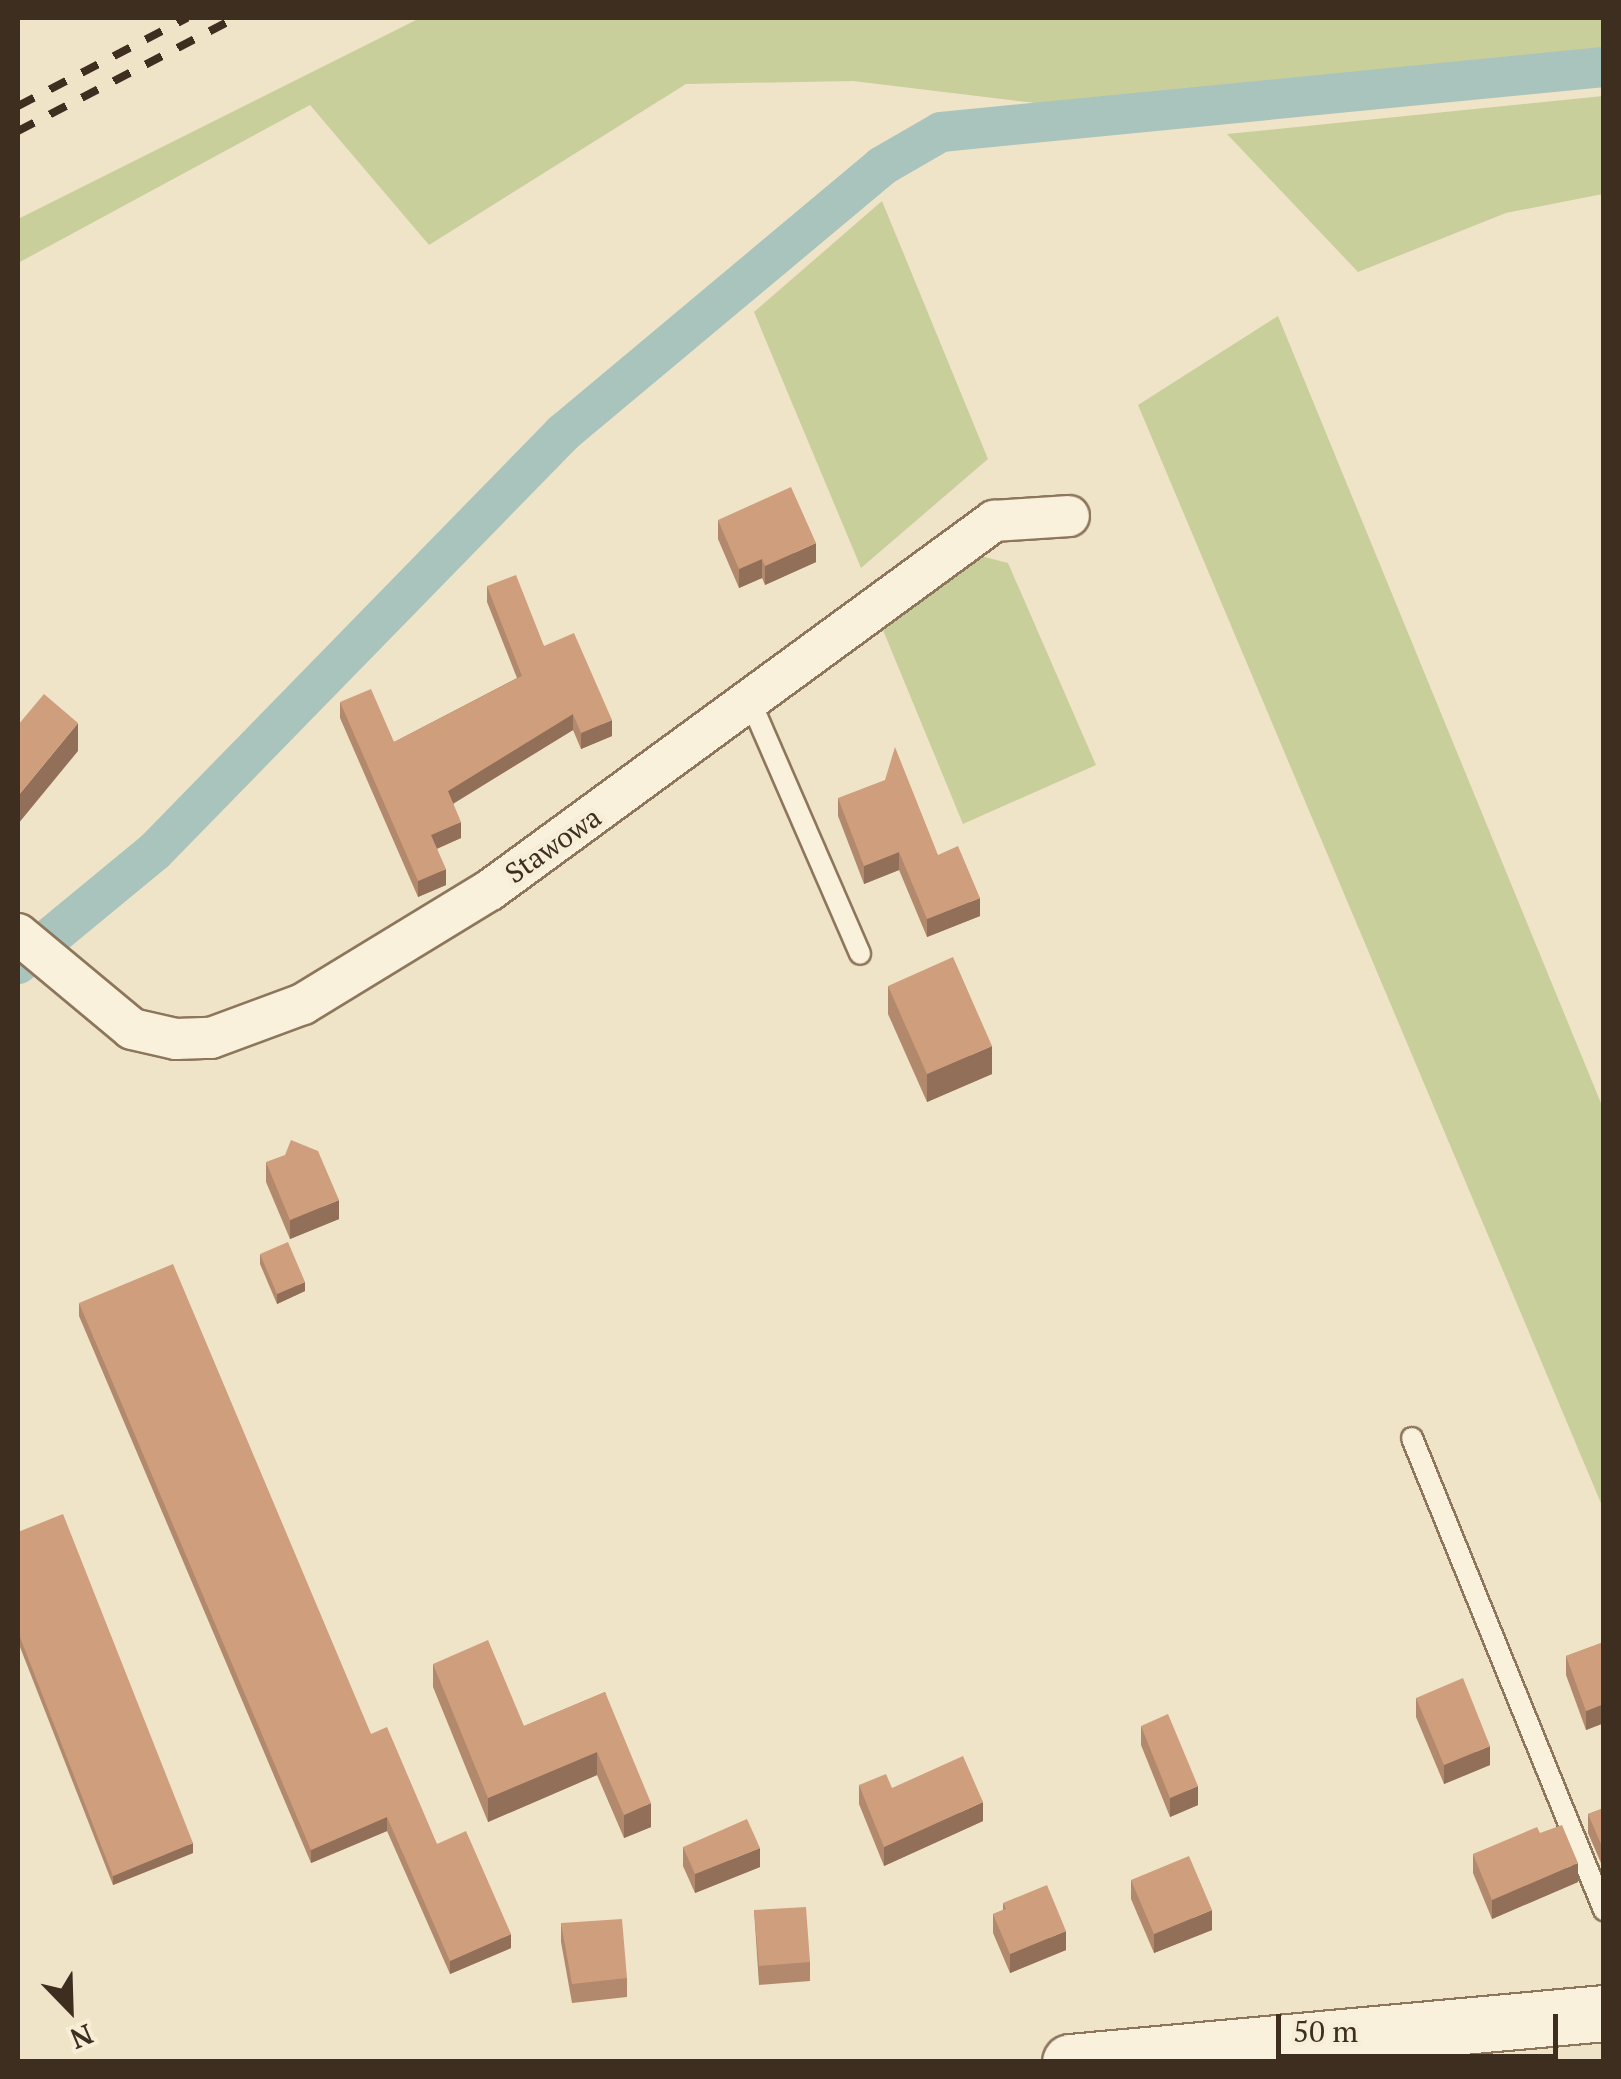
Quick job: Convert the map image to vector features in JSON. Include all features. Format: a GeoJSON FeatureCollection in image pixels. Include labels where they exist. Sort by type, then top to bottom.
{"type":"FeatureCollection","features":[{"type":"Feature","properties":{"kind":"street","name":"Stawowa"},"geometry":{"type":"LineString","coordinates":[[20,935],[71,982],[132,1028],[176,1039],[211,1038],[304,1004],[490,890],[657,772],[748,696],[994,521],[1070,516]]}},
{"type":"Feature","properties":{"kind":"street"},"geometry":{"type":"LineString","coordinates":[[1102,2060],[1604,2013]]}},
{"type":"Feature","properties":{"kind":"lane"},"geometry":{"type":"LineString","coordinates":[[748,696],[860,954]]}},
{"type":"Feature","properties":{"kind":"lane"},"geometry":{"type":"LineString","coordinates":[[1412,1438],[1604,1910]]}},
{"type":"Feature","properties":{"kind":"green space"},"geometry":{"type":"Polygon","coordinates":[[[420,18],[1603,18],[1604,55],[1123,105],[1052,105],[853,81],[686,84],[429,245],[310,105],[18,263],[18,219],[420,18]]]}},
{"type":"Feature","properties":{"kind":"green space"},"geometry":{"type":"Polygon","coordinates":[[[1603,96],[1603,194],[1506,213],[1358,272],[1227,134],[1603,96]]]}},
{"type":"Feature","properties":{"kind":"green space"},"geometry":{"type":"Polygon","coordinates":[[[882,201],[988,459],[861,568],[754,312],[882,201]]]}},
{"type":"Feature","properties":{"kind":"green space"},"geometry":{"type":"Polygon","coordinates":[[[1278,316],[1603,1108],[1603,1508],[1138,405],[1278,316]]]}},
{"type":"Feature","properties":{"kind":"green space"},"geometry":{"type":"Polygon","coordinates":[[[981,556],[1008,563],[1096,765],[963,824],[878,618],[981,556]]]}},
{"type":"Feature","properties":{"kind":"building"},"geometry":{"type":"Polygon","coordinates":[[[791,487],[816,543],[765,566],[762,559],[739,569],[718,520],[791,487]]]}},
{"type":"Feature","properties":{"kind":"building"},"geometry":{"type":"Polygon","coordinates":[[[516,575],[544,646],[574,633],[612,720],[581,733],[573,714],[448,791],[461,822],[431,835],[446,869],[418,881],[340,702],[371,689],[394,742],[522,676],[487,586],[516,575]]]}},
{"type":"Feature","properties":{"kind":"building"},"geometry":{"type":"Polygon","coordinates":[[[44,694],[78,723],[18,796],[18,725],[44,694]]]}},
{"type":"Feature","properties":{"kind":"building"},"geometry":{"type":"Polygon","coordinates":[[[895,747],[938,855],[958,846],[980,898],[927,919],[899,852],[864,866],[838,798],[885,780],[895,747]]]}},
{"type":"Feature","properties":{"kind":"building"},"geometry":{"type":"Polygon","coordinates":[[[953,957],[992,1046],[927,1074],[888,986],[953,957]]]}},
{"type":"Feature","properties":{"kind":"building"},"geometry":{"type":"Polygon","coordinates":[[[291,1140],[318,1151],[339,1200],[290,1220],[266,1162],[285,1155],[291,1140]]]}},
{"type":"Feature","properties":{"kind":"building"},"geometry":{"type":"Polygon","coordinates":[[[288,1242],[305,1282],[277,1294],[260,1254],[288,1242]]]}},
{"type":"Feature","properties":{"kind":"building"},"geometry":{"type":"Polygon","coordinates":[[[173,1264],[371,1734],[387,1727],[437,1844],[466,1831],[511,1934],[450,1961],[387,1817],[311,1850],[79,1303],[173,1264]]]}},
{"type":"Feature","properties":{"kind":"building"},"geometry":{"type":"Polygon","coordinates":[[[63,1514],[193,1843],[113,1876],[18,1632],[18,1532],[63,1514]]]}},
{"type":"Feature","properties":{"kind":"building"},"geometry":{"type":"Polygon","coordinates":[[[488,1640],[524,1726],[605,1692],[651,1803],[624,1815],[597,1752],[488,1798],[433,1664],[488,1640]]]}},
{"type":"Feature","properties":{"kind":"building"},"geometry":{"type":"Polygon","coordinates":[[[1604,1642],[1604,1704],[1586,1711],[1566,1656],[1604,1642]]]}},
{"type":"Feature","properties":{"kind":"building"},"geometry":{"type":"Polygon","coordinates":[[[1463,1678],[1490,1746],[1444,1765],[1416,1698],[1463,1678]]]}},
{"type":"Feature","properties":{"kind":"building"},"geometry":{"type":"Polygon","coordinates":[[[1168,1714],[1198,1786],[1170,1798],[1141,1726],[1168,1714]]]}},
{"type":"Feature","properties":{"kind":"building"},"geometry":{"type":"Polygon","coordinates":[[[963,1756],[983,1802],[884,1847],[859,1785],[886,1774],[892,1788],[963,1756]]]}},
{"type":"Feature","properties":{"kind":"building"},"geometry":{"type":"Polygon","coordinates":[[[1604,1808],[1604,1851],[1588,1814],[1604,1808]]]}},
{"type":"Feature","properties":{"kind":"building"},"geometry":{"type":"Polygon","coordinates":[[[747,1819],[760,1848],[695,1874],[683,1847],[747,1819]]]}},
{"type":"Feature","properties":{"kind":"building"},"geometry":{"type":"Polygon","coordinates":[[[1562,1825],[1578,1863],[1492,1900],[1473,1854],[1537,1827],[1540,1833],[1562,1825]]]}},
{"type":"Feature","properties":{"kind":"building"},"geometry":{"type":"Polygon","coordinates":[[[1189,1856],[1212,1910],[1154,1934],[1131,1880],[1189,1856]]]}},
{"type":"Feature","properties":{"kind":"building"},"geometry":{"type":"Polygon","coordinates":[[[1047,1885],[1066,1931],[1010,1954],[993,1914],[1006,1909],[1003,1903],[1047,1885]]]}},
{"type":"Feature","properties":{"kind":"building"},"geometry":{"type":"Polygon","coordinates":[[[806,1907],[810,1962],[759,1966],[754,1910],[806,1907]]]}},
{"type":"Feature","properties":{"kind":"building"},"geometry":{"type":"Polygon","coordinates":[[[622,1919],[627,1978],[572,1984],[561,1923],[622,1919]]]}},
{"type":"Feature","properties":{"kind":"waterway"},"geometry":{"type":"LineString","coordinates":[[18,964],[154,852],[563,433],[882,166],[941,132],[1604,67]]}},
{"type":"Feature","properties":{"kind":"railway"},"geometry":{"type":"LineString","coordinates":[[18,106],[187,18]]}},
{"type":"Feature","properties":{"kind":"railway"},"geometry":{"type":"LineString","coordinates":[[18,131],[235,18]]}}]}
